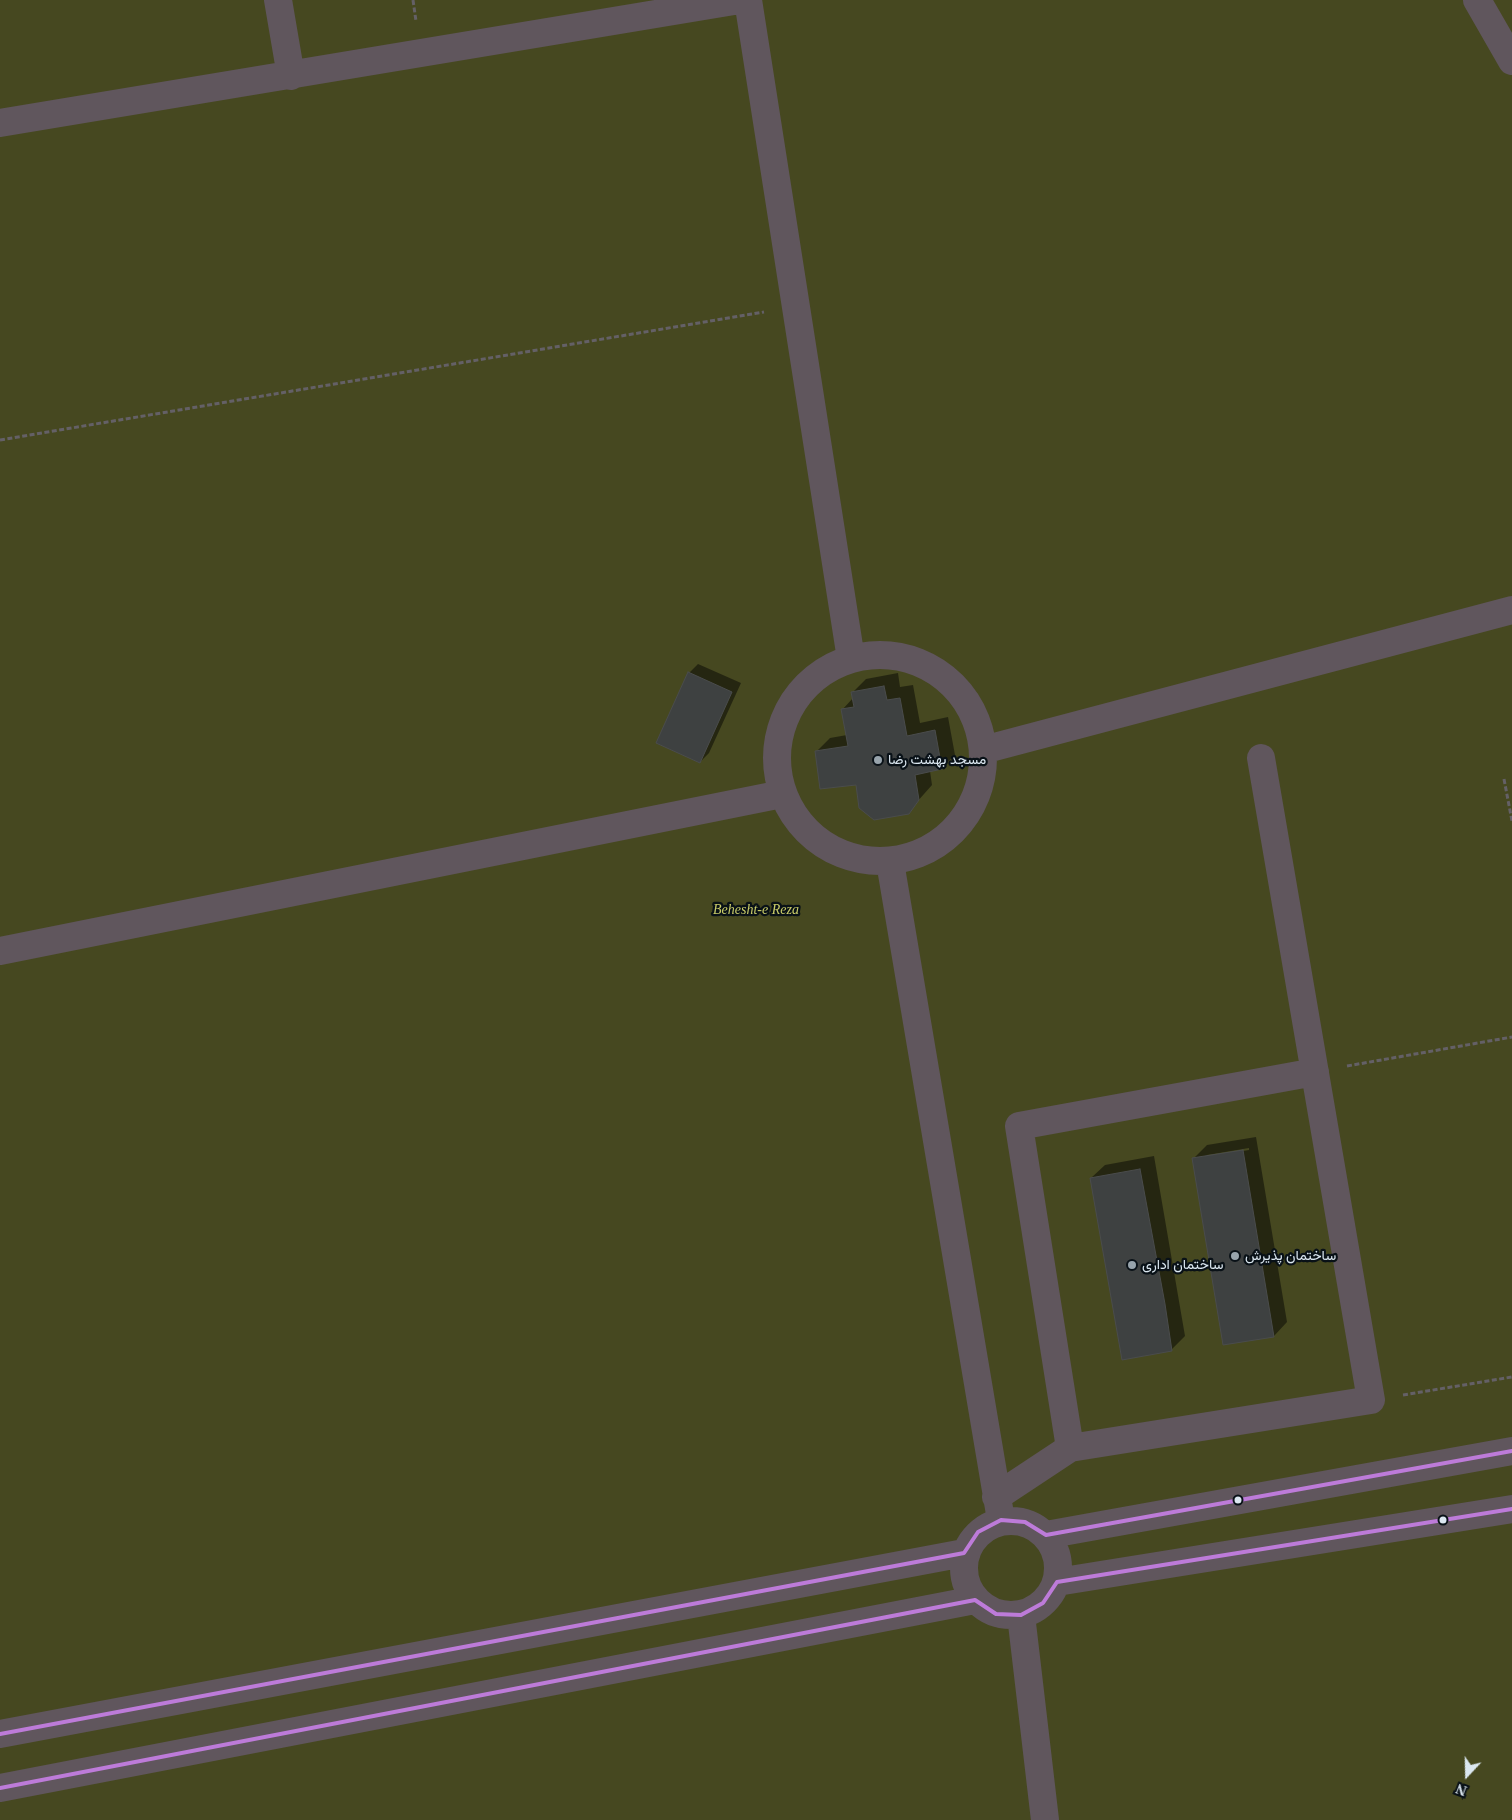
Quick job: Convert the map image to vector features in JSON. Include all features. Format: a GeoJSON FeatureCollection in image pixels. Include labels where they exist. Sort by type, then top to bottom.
{"type":"FeatureCollection","features":[{"type":"Feature","properties":{"kind":"lane"},"geometry":{"type":"LineString","coordinates":[[278,0],[291,76]]}},
{"type":"Feature","properties":{"kind":"lane"},"geometry":{"type":"LineString","coordinates":[[0,123],[740,0]]}},
{"type":"Feature","properties":{"kind":"lane"},"geometry":{"type":"LineString","coordinates":[[748,0],[851,659]]}},
{"type":"Feature","properties":{"kind":"lane"},"geometry":{"type":"LineString","coordinates":[[1477,0],[1512,61]]}},
{"type":"Feature","properties":{"kind":"lane"},"geometry":{"type":"LineString","coordinates":[[983,750],[1512,610]]}},
{"type":"Feature","properties":{"kind":"lane"},"geometry":{"type":"LineString","coordinates":[[882,655],[912,660],[939,673],[961,694],[977,720],[983,750],[981,782],[969,812],[948,837],[921,854],[890,862],[856,859],[825,846],[799,823],[782,794],[776,761],[781,727],[796,697],[821,673],[851,659],[882,655]]}},
{"type":"Feature","properties":{"kind":"lane"},"geometry":{"type":"LineString","coordinates":[[998,1509],[1026,1522],[1046,1536],[1058,1558],[1057,1582],[1043,1603],[1021,1615],[996,1614],[975,1600],[963,1578],[964,1553],[978,1532],[998,1509],[1070,1448],[1371,1400],[1260,758]]}},
{"type":"Feature","properties":{"kind":"lane"},"geometry":{"type":"LineString","coordinates":[[0,951],[782,794]]}},
{"type":"Feature","properties":{"kind":"lane"},"geometry":{"type":"LineString","coordinates":[[890,862],[998,1509]]}},
{"type":"Feature","properties":{"kind":"lane"},"geometry":{"type":"LineString","coordinates":[[1070,1448],[1018,1126],[1315,1072]]}},
{"type":"Feature","properties":{"kind":"lane"},"geometry":{"type":"LineString","coordinates":[[1046,1536],[1512,1451]]}},
{"type":"Feature","properties":{"kind":"lane"},"geometry":{"type":"LineString","coordinates":[[1057,1582],[1512,1509]]}},
{"type":"Feature","properties":{"kind":"lane"},"geometry":{"type":"LineString","coordinates":[[0,1734],[964,1553]]}},
{"type":"Feature","properties":{"kind":"lane"},"geometry":{"type":"LineString","coordinates":[[0,1788],[975,1600]]}},
{"type":"Feature","properties":{"kind":"lane"},"geometry":{"type":"LineString","coordinates":[[1021,1615],[1045,1820]]}},
{"type":"Feature","properties":{"kind":"path"},"geometry":{"type":"LineString","coordinates":[[0,440],[796,307]]}},
{"type":"Feature","properties":{"kind":"path"},"geometry":{"type":"LineString","coordinates":[[1504,779],[1512,821]]}},
{"type":"Feature","properties":{"kind":"path"},"geometry":{"type":"LineString","coordinates":[[1315,1072],[1512,1036]]}},
{"type":"Feature","properties":{"kind":"path"},"geometry":{"type":"LineString","coordinates":[[1371,1400],[1512,1377]]}},
{"type":"Feature","properties":{"kind":"green space","name":"Behesht-e Reza"},"geometry":{"type":"Polygon","coordinates":[[[0,0],[1512,0],[1512,1820],[0,1820],[0,0]]]}},
{"type":"Feature","properties":{"kind":"building"},"geometry":{"type":"Polygon","coordinates":[[[688,672],[732,692],[700,763],[656,743],[688,672]]]}},
{"type":"Feature","properties":{"kind":"building","name":"مسجد بهشت رضا"},"geometry":{"type":"Polygon","coordinates":[[[884,686],[887,700],[900,698],[907,736],[935,730],[942,769],[915,775],[919,800],[909,814],[874,820],[859,808],[856,785],[820,789],[815,751],[848,746],[841,709],[854,707],[851,692],[884,686]]]}},
{"type":"Feature","properties":{"kind":"building","name":"ساختمان پذیرش"},"geometry":{"type":"Polygon","coordinates":[[[1243,1150],[1274,1337],[1223,1345],[1192,1158],[1243,1150]]]}},
{"type":"Feature","properties":{"kind":"building","name":"ساختمان اداری"},"geometry":{"type":"Polygon","coordinates":[[[1140,1169],[1172,1351],[1122,1360],[1090,1178],[1140,1169]]]}},
{"type":"Feature","properties":{"kind":"transit line"},"geometry":{"type":"LineString","coordinates":[[0,1734],[964,1553],[978,1532],[1001,1520],[1025,1522],[1046,1535],[1512,1451]]}},
{"type":"Feature","properties":{"kind":"transit line"},"geometry":{"type":"LineString","coordinates":[[0,1788],[975,1600],[996,1614],[1021,1615],[1043,1603],[1057,1582],[1512,1509]]}},
{"type":"Feature","properties":{"kind":"place","name":"مسجد بهشت رضا"},"geometry":{"type":"Point","coordinates":[878,760]}},
{"type":"Feature","properties":{"kind":"place","name":"ساختمان پذیرش"},"geometry":{"type":"Point","coordinates":[1235,1256]}},
{"type":"Feature","properties":{"kind":"place","name":"ساختمان اداری"},"geometry":{"type":"Point","coordinates":[1132,1265]}}]}
